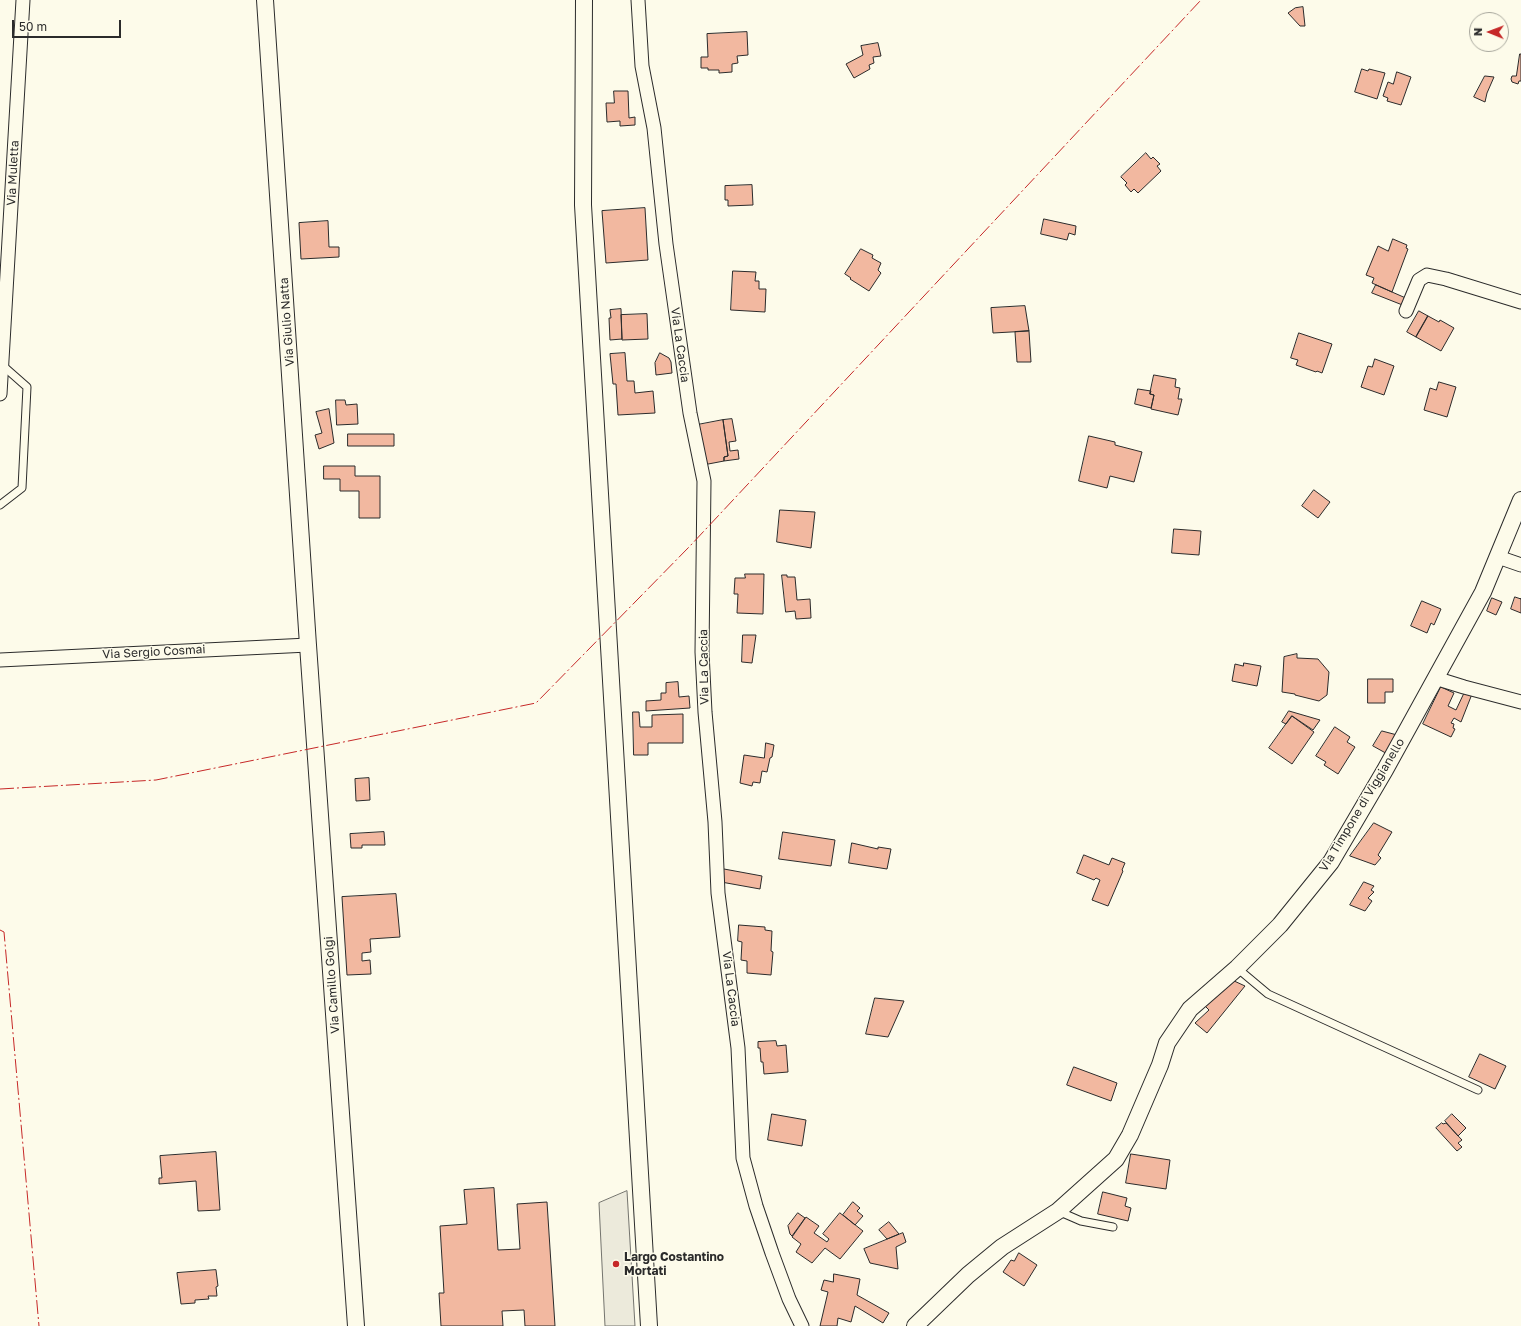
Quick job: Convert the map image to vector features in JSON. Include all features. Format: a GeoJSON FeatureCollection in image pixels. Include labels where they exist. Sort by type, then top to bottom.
{"type":"FeatureCollection","features":[{"type":"Feature","properties":{"kind":"street","name":"Via Muletta"},"geometry":{"type":"LineString","coordinates":[[0,394],[23,0]]}},
{"type":"Feature","properties":{"kind":"street","name":"Via Giulio Natta"},"geometry":{"type":"LineString","coordinates":[[265,0],[308,645]]}},
{"type":"Feature","properties":{"kind":"street"},"geometry":{"type":"LineString","coordinates":[[584,0],[583,205],[649,1326]]}},
{"type":"Feature","properties":{"kind":"street","name":"Via La Caccia"},"geometry":{"type":"LineString","coordinates":[[638,0],[642,66],[654,128],[666,244],[690,413],[704,481],[702,652],[705,712],[715,822],[718,892],[738,1048],[743,1158],[756,1206],[772,1253],[789,1299],[802,1326]]}},
{"type":"Feature","properties":{"kind":"street"},"geometry":{"type":"LineString","coordinates":[[1406,311],[1419,280],[1427,275],[1446,278],[1521,302]]}},
{"type":"Feature","properties":{"kind":"street","name":"Via Timpone di Viggianello"},"geometry":{"type":"LineString","coordinates":[[915,1326],[968,1275],[1002,1247],[1058,1211],[1116,1159],[1130,1135],[1160,1065],[1167,1043],[1190,1009],[1237,968],[1280,925],[1331,862],[1385,770],[1483,592],[1519,508]]}},
{"type":"Feature","properties":{"kind":"street"},"geometry":{"type":"LineString","coordinates":[[1498,557],[1521,565]]}},
{"type":"Feature","properties":{"kind":"street","name":"Via Sergio Cosmai"},"geometry":{"type":"LineString","coordinates":[[0,660],[308,645]]}},
{"type":"Feature","properties":{"kind":"street","name":"Via Camillo Golgi"},"geometry":{"type":"LineString","coordinates":[[308,645],[356,1326]]}},
{"type":"Feature","properties":{"kind":"street"},"geometry":{"type":"LineString","coordinates":[[1435,678],[1521,702]]}},
{"type":"Feature","properties":{"kind":"lane"},"geometry":{"type":"LineString","coordinates":[[0,505],[22,488],[27,387],[2,365]]}},
{"type":"Feature","properties":{"kind":"lane"},"geometry":{"type":"LineString","coordinates":[[1237,968],[1268,994],[1478,1090]]}},
{"type":"Feature","properties":{"kind":"lane"},"geometry":{"type":"LineString","coordinates":[[1058,1211],[1081,1221],[1113,1227]]}},
{"type":"Feature","properties":{"kind":"shaded area","name":"Largo Costantino Mortati"},"geometry":{"type":"Polygon","coordinates":[[[627,1191],[635,1326],[605,1326],[599,1203],[627,1191]]]}},
{"type":"Feature","properties":{"kind":"building"},"geometry":{"type":"Polygon","coordinates":[[[1303,7],[1305,26],[1300,26],[1288,13],[1295,8],[1303,7]]]}},
{"type":"Feature","properties":{"kind":"building"},"geometry":{"type":"Polygon","coordinates":[[[747,32],[748,55],[737,56],[738,63],[732,64],[732,72],[719,73],[719,70],[708,70],[708,68],[701,68],[701,57],[708,57],[707,34],[747,32]]]}},
{"type":"Feature","properties":{"kind":"building"},"geometry":{"type":"Polygon","coordinates":[[[878,43],[881,56],[873,57],[874,63],[869,65],[870,69],[854,78],[846,64],[863,55],[861,46],[878,43]]]}},
{"type":"Feature","properties":{"kind":"building"},"geometry":{"type":"Polygon","coordinates":[[[1520,54],[1521,81],[1519,81],[1518,84],[1512,82],[1511,79],[1512,76],[1516,76],[1520,54]]]}},
{"type":"Feature","properties":{"kind":"building"},"geometry":{"type":"Polygon","coordinates":[[[1362,69],[1385,73],[1377,99],[1355,92],[1362,69]]]}},
{"type":"Feature","properties":{"kind":"building"},"geometry":{"type":"Polygon","coordinates":[[[1397,72],[1411,77],[1401,105],[1387,101],[1388,98],[1383,96],[1388,82],[1393,84],[1397,72]]]}},
{"type":"Feature","properties":{"kind":"building"},"geometry":{"type":"Polygon","coordinates":[[[1485,76],[1494,77],[1485,102],[1474,97],[1485,76]]]}},
{"type":"Feature","properties":{"kind":"building"},"geometry":{"type":"Polygon","coordinates":[[[614,91],[628,91],[629,118],[635,117],[635,125],[620,126],[620,121],[607,122],[606,103],[614,103],[614,91]]]}},
{"type":"Feature","properties":{"kind":"building"},"geometry":{"type":"Polygon","coordinates":[[[1146,153],[1151,159],[1153,157],[1160,164],[1157,166],[1161,171],[1138,193],[1134,189],[1131,192],[1125,185],[1127,183],[1121,177],[1146,153]]]}},
{"type":"Feature","properties":{"kind":"building"},"geometry":{"type":"Polygon","coordinates":[[[752,185],[753,205],[728,206],[728,200],[725,200],[725,186],[752,185]]]}},
{"type":"Feature","properties":{"kind":"building"},"geometry":{"type":"Polygon","coordinates":[[[645,208],[648,260],[606,263],[602,211],[645,208]]]}},
{"type":"Feature","properties":{"kind":"building"},"geometry":{"type":"Polygon","coordinates":[[[1044,219],[1076,226],[1075,235],[1069,233],[1067,240],[1041,234],[1044,219]]]}},
{"type":"Feature","properties":{"kind":"building"},"geometry":{"type":"Polygon","coordinates":[[[328,221],[329,247],[339,247],[339,257],[301,259],[299,223],[328,221]]]}},
{"type":"Feature","properties":{"kind":"building"},"geometry":{"type":"Polygon","coordinates":[[[1393,239],[1407,245],[1406,248],[1408,249],[1392,292],[1372,283],[1374,278],[1366,275],[1378,246],[1388,251],[1393,239]]]}},
{"type":"Feature","properties":{"kind":"building"},"geometry":{"type":"Polygon","coordinates":[[[861,249],[873,255],[872,258],[881,263],[878,270],[881,273],[869,291],[845,274],[861,249]]]}},
{"type":"Feature","properties":{"kind":"building"},"geometry":{"type":"Polygon","coordinates":[[[733,271],[756,272],[755,281],[759,281],[759,289],[766,289],[765,312],[731,310],[733,271]]]}},
{"type":"Feature","properties":{"kind":"building"},"geometry":{"type":"Polygon","coordinates":[[[1376,285],[1408,299],[1405,306],[1372,293],[1376,285]]]}},
{"type":"Feature","properties":{"kind":"building"},"geometry":{"type":"Polygon","coordinates":[[[1025,306],[1029,331],[993,333],[991,308],[1025,306]]]}},
{"type":"Feature","properties":{"kind":"building"},"geometry":{"type":"Polygon","coordinates":[[[621,309],[622,339],[610,340],[610,310],[621,309]]]}},
{"type":"Feature","properties":{"kind":"building"},"geometry":{"type":"Polygon","coordinates":[[[1419,311],[1428,316],[1416,337],[1407,332],[1419,311]]]}},
{"type":"Feature","properties":{"kind":"building"},"geometry":{"type":"Polygon","coordinates":[[[647,314],[648,339],[622,340],[621,315],[647,314]]]}},
{"type":"Feature","properties":{"kind":"building"},"geometry":{"type":"Polygon","coordinates":[[[1428,316],[1439,322],[1440,320],[1454,328],[1441,351],[1416,337],[1428,316]]]}},
{"type":"Feature","properties":{"kind":"building"},"geometry":{"type":"Polygon","coordinates":[[[1029,331],[1031,362],[1017,362],[1015,332],[1029,331]]]}},
{"type":"Feature","properties":{"kind":"building"},"geometry":{"type":"Polygon","coordinates":[[[1299,333],[1332,344],[1322,373],[1296,365],[1298,360],[1291,358],[1299,333]]]}},
{"type":"Feature","properties":{"kind":"building"},"geometry":{"type":"Polygon","coordinates":[[[625,353],[627,381],[634,381],[635,393],[653,391],[655,413],[618,415],[616,384],[613,384],[610,354],[625,353]]]}},
{"type":"Feature","properties":{"kind":"building"},"geometry":{"type":"Polygon","coordinates":[[[660,353],[669,358],[672,373],[656,375],[655,363],[660,353]]]}},
{"type":"Feature","properties":{"kind":"building"},"geometry":{"type":"Polygon","coordinates":[[[1375,359],[1394,366],[1384,395],[1361,387],[1368,366],[1372,367],[1375,359]]]}},
{"type":"Feature","properties":{"kind":"building"},"geometry":{"type":"Polygon","coordinates":[[[1154,375],[1176,379],[1175,387],[1180,388],[1178,399],[1182,399],[1178,415],[1151,409],[1154,395],[1150,394],[1154,375]]]}},
{"type":"Feature","properties":{"kind":"building"},"geometry":{"type":"Polygon","coordinates":[[[1439,382],[1456,387],[1447,417],[1424,410],[1430,388],[1436,390],[1439,382]]]}},
{"type":"Feature","properties":{"kind":"building"},"geometry":{"type":"Polygon","coordinates":[[[1138,389],[1151,391],[1150,394],[1154,395],[1151,408],[1135,404],[1138,389]]]}},
{"type":"Feature","properties":{"kind":"building"},"geometry":{"type":"Polygon","coordinates":[[[336,400],[345,400],[346,405],[357,404],[358,424],[337,425],[336,400]]]}},
{"type":"Feature","properties":{"kind":"building"},"geometry":{"type":"Polygon","coordinates":[[[329,409],[334,443],[319,449],[315,435],[322,433],[316,412],[329,409]]]}},
{"type":"Feature","properties":{"kind":"building"},"geometry":{"type":"Polygon","coordinates":[[[732,419],[736,441],[729,442],[730,451],[738,450],[739,459],[724,461],[724,457],[728,456],[723,420],[732,419]]]}},
{"type":"Feature","properties":{"kind":"building"},"geometry":{"type":"Polygon","coordinates":[[[723,420],[728,456],[724,457],[724,461],[703,465],[697,425],[723,420]]]}},
{"type":"Feature","properties":{"kind":"building"},"geometry":{"type":"Polygon","coordinates":[[[348,434],[394,434],[394,446],[348,446],[348,434]]]}},
{"type":"Feature","properties":{"kind":"building"},"geometry":{"type":"Polygon","coordinates":[[[1089,436],[1115,442],[1115,445],[1142,452],[1134,482],[1110,476],[1107,488],[1079,481],[1089,436]]]}},
{"type":"Feature","properties":{"kind":"building"},"geometry":{"type":"Polygon","coordinates":[[[324,466],[355,466],[355,476],[380,476],[380,518],[359,518],[359,491],[340,491],[340,479],[324,479],[324,466]]]}},
{"type":"Feature","properties":{"kind":"building"},"geometry":{"type":"Polygon","coordinates":[[[1314,490],[1330,502],[1318,518],[1302,506],[1314,490]]]}},
{"type":"Feature","properties":{"kind":"building"},"geometry":{"type":"Polygon","coordinates":[[[780,510],[815,512],[811,548],[777,542],[780,510]]]}},
{"type":"Feature","properties":{"kind":"building"},"geometry":{"type":"Polygon","coordinates":[[[1174,529],[1201,531],[1199,555],[1172,553],[1174,529]]]}},
{"type":"Feature","properties":{"kind":"building"},"geometry":{"type":"Polygon","coordinates":[[[745,574],[764,574],[763,614],[737,613],[738,594],[734,594],[735,578],[745,578],[745,574]]]}},
{"type":"Feature","properties":{"kind":"building"},"geometry":{"type":"Polygon","coordinates":[[[782,575],[787,575],[787,577],[795,577],[797,600],[810,599],[811,618],[796,619],[795,611],[786,612],[782,575]]]}},
{"type":"Feature","properties":{"kind":"building"},"geometry":{"type":"Polygon","coordinates":[[[1515,597],[1521,599],[1521,613],[1511,609],[1515,597]]]}},
{"type":"Feature","properties":{"kind":"building"},"geometry":{"type":"Polygon","coordinates":[[[1492,598],[1502,602],[1496,615],[1487,611],[1492,598]]]}},
{"type":"Feature","properties":{"kind":"building"},"geometry":{"type":"Polygon","coordinates":[[[1422,601],[1441,609],[1434,625],[1431,623],[1427,633],[1411,626],[1422,601]]]}},
{"type":"Feature","properties":{"kind":"building"},"geometry":{"type":"Polygon","coordinates":[[[743,635],[756,635],[752,663],[742,662],[743,635]]]}},
{"type":"Feature","properties":{"kind":"building"},"geometry":{"type":"Polygon","coordinates":[[[1297,654],[1297,658],[1318,659],[1329,672],[1327,695],[1319,701],[1282,692],[1284,657],[1297,654]]]}},
{"type":"Feature","properties":{"kind":"building"},"geometry":{"type":"Polygon","coordinates":[[[1244,663],[1261,666],[1257,686],[1232,681],[1235,664],[1243,666],[1244,663]]]}},
{"type":"Feature","properties":{"kind":"building"},"geometry":{"type":"Polygon","coordinates":[[[1368,679],[1393,679],[1393,692],[1385,692],[1385,703],[1368,703],[1368,679]]]}},
{"type":"Feature","properties":{"kind":"building"},"geometry":{"type":"Polygon","coordinates":[[[678,682],[679,697],[689,696],[690,708],[646,711],[646,701],[661,700],[661,693],[666,693],[666,683],[678,682]]]}},
{"type":"Feature","properties":{"kind":"building"},"geometry":{"type":"Polygon","coordinates":[[[1441,687],[1454,693],[1448,706],[1456,710],[1464,693],[1472,694],[1461,722],[1454,718],[1451,723],[1454,724],[1453,728],[1455,729],[1451,737],[1423,724],[1441,687]]]}},
{"type":"Feature","properties":{"kind":"building"},"geometry":{"type":"Polygon","coordinates":[[[1289,711],[1320,720],[1313,730],[1292,716],[1286,724],[1282,722],[1289,711]]]}},
{"type":"Feature","properties":{"kind":"building"},"geometry":{"type":"Polygon","coordinates":[[[633,712],[639,712],[640,727],[652,727],[652,715],[683,714],[683,743],[648,743],[648,755],[634,755],[633,712]]]}},
{"type":"Feature","properties":{"kind":"building"},"geometry":{"type":"Polygon","coordinates":[[[1292,716],[1314,732],[1292,764],[1269,748],[1292,716]]]}},
{"type":"Feature","properties":{"kind":"building"},"geometry":{"type":"Polygon","coordinates":[[[1335,727],[1350,737],[1347,742],[1355,747],[1338,774],[1324,765],[1326,762],[1316,756],[1335,727]]]}},
{"type":"Feature","properties":{"kind":"building"},"geometry":{"type":"Polygon","coordinates":[[[1382,731],[1401,736],[1391,756],[1373,746],[1382,731]]]}},
{"type":"Feature","properties":{"kind":"building"},"geometry":{"type":"Polygon","coordinates":[[[766,743],[774,745],[767,772],[762,771],[760,783],[753,782],[752,786],[740,783],[744,755],[764,758],[766,743]]]}},
{"type":"Feature","properties":{"kind":"building"},"geometry":{"type":"Polygon","coordinates":[[[369,778],[370,800],[356,801],[355,779],[369,778]]]}},
{"type":"Feature","properties":{"kind":"building"},"geometry":{"type":"Polygon","coordinates":[[[1374,823],[1392,832],[1378,855],[1381,858],[1375,865],[1350,856],[1374,823]]]}},
{"type":"Feature","properties":{"kind":"building"},"geometry":{"type":"Polygon","coordinates":[[[384,832],[385,845],[362,845],[362,848],[351,848],[350,834],[384,832]]]}},
{"type":"Feature","properties":{"kind":"building"},"geometry":{"type":"Polygon","coordinates":[[[783,832],[835,840],[831,866],[779,859],[783,832]]]}},
{"type":"Feature","properties":{"kind":"building"},"geometry":{"type":"Polygon","coordinates":[[[852,843],[878,849],[878,847],[891,849],[887,869],[849,863],[852,843]]]}},
{"type":"Feature","properties":{"kind":"building"},"geometry":{"type":"Polygon","coordinates":[[[1084,855],[1109,865],[1112,858],[1125,863],[1108,906],[1092,900],[1100,880],[1096,878],[1094,880],[1077,873],[1084,855]]]}},
{"type":"Feature","properties":{"kind":"building"},"geometry":{"type":"Polygon","coordinates":[[[724,869],[762,876],[760,889],[721,882],[724,869]]]}},
{"type":"Feature","properties":{"kind":"building"},"geometry":{"type":"Polygon","coordinates":[[[1364,882],[1374,886],[1371,890],[1374,892],[1368,898],[1372,901],[1365,911],[1350,905],[1364,882]]]}},
{"type":"Feature","properties":{"kind":"building"},"geometry":{"type":"Polygon","coordinates":[[[396,894],[400,937],[370,939],[371,952],[362,953],[362,961],[370,960],[371,974],[347,975],[342,897],[396,894]]]}},
{"type":"Feature","properties":{"kind":"building"},"geometry":{"type":"Polygon","coordinates":[[[739,925],[765,927],[765,930],[772,931],[771,951],[773,952],[771,975],[747,973],[747,961],[741,960],[742,942],[738,941],[739,925]]]}},
{"type":"Feature","properties":{"kind":"building"},"geometry":{"type":"Polygon","coordinates":[[[1232,980],[1245,986],[1207,1033],[1195,1023],[1209,1010],[1205,1006],[1232,980]]]}},
{"type":"Feature","properties":{"kind":"building"},"geometry":{"type":"Polygon","coordinates":[[[875,998],[904,1001],[888,1037],[866,1034],[875,998]]]}},
{"type":"Feature","properties":{"kind":"building"},"geometry":{"type":"Polygon","coordinates":[[[776,1041],[777,1046],[786,1045],[788,1072],[764,1074],[763,1062],[761,1062],[758,1042],[776,1041]]]}},
{"type":"Feature","properties":{"kind":"building"},"geometry":{"type":"Polygon","coordinates":[[[1480,1054],[1506,1066],[1495,1089],[1469,1077],[1480,1054]]]}},
{"type":"Feature","properties":{"kind":"building"},"geometry":{"type":"Polygon","coordinates":[[[1074,1067],[1117,1083],[1111,1101],[1067,1085],[1074,1067]]]}},
{"type":"Feature","properties":{"kind":"building"},"geometry":{"type":"Polygon","coordinates":[[[772,1114],[806,1120],[802,1146],[768,1140],[772,1114]]]}},
{"type":"Feature","properties":{"kind":"building"},"geometry":{"type":"Polygon","coordinates":[[[1452,1114],[1466,1128],[1458,1136],[1445,1121],[1452,1114]]]}},
{"type":"Feature","properties":{"kind":"building"},"geometry":{"type":"Polygon","coordinates":[[[1442,1123],[1446,1123],[1462,1140],[1458,1143],[1462,1147],[1457,1151],[1436,1128],[1442,1123]]]}},
{"type":"Feature","properties":{"kind":"building"},"geometry":{"type":"Polygon","coordinates":[[[216,1152],[220,1210],[198,1211],[196,1181],[159,1184],[159,1178],[162,1178],[160,1156],[216,1152]]]}},
{"type":"Feature","properties":{"kind":"building"},"geometry":{"type":"Polygon","coordinates":[[[1131,1154],[1170,1160],[1166,1189],[1126,1183],[1131,1154]]]}},
{"type":"Feature","properties":{"kind":"building"},"geometry":{"type":"Polygon","coordinates":[[[494,1188],[498,1250],[520,1249],[517,1204],[547,1202],[555,1326],[525,1326],[524,1310],[502,1311],[503,1326],[441,1326],[439,1293],[444,1293],[440,1226],[467,1224],[464,1190],[494,1188]]]}},
{"type":"Feature","properties":{"kind":"building"},"geometry":{"type":"Polygon","coordinates":[[[1103,1192],[1127,1198],[1125,1206],[1131,1208],[1128,1221],[1098,1214],[1103,1192]]]}},
{"type":"Feature","properties":{"kind":"building"},"geometry":{"type":"Polygon","coordinates":[[[853,1202],[860,1208],[857,1211],[863,1216],[855,1225],[843,1215],[853,1202]]]}},
{"type":"Feature","properties":{"kind":"building"},"geometry":{"type":"Polygon","coordinates":[[[798,1213],[805,1218],[792,1236],[788,1226],[798,1213]]]}},
{"type":"Feature","properties":{"kind":"building"},"geometry":{"type":"Polygon","coordinates":[[[840,1213],[863,1231],[840,1259],[825,1248],[812,1263],[796,1252],[801,1244],[792,1237],[806,1217],[819,1226],[814,1233],[827,1242],[829,1239],[823,1234],[840,1213]]]}},
{"type":"Feature","properties":{"kind":"building"},"geometry":{"type":"Polygon","coordinates":[[[889,1222],[899,1234],[887,1239],[879,1230],[889,1222]]]}},
{"type":"Feature","properties":{"kind":"building"},"geometry":{"type":"Polygon","coordinates":[[[903,1233],[906,1242],[896,1247],[898,1269],[870,1263],[864,1249],[903,1233]]]}},
{"type":"Feature","properties":{"kind":"building"},"geometry":{"type":"Polygon","coordinates":[[[1019,1253],[1037,1265],[1024,1286],[1003,1272],[1011,1260],[1014,1261],[1019,1253]]]}},
{"type":"Feature","properties":{"kind":"building"},"geometry":{"type":"Polygon","coordinates":[[[216,1270],[218,1286],[216,1287],[217,1296],[208,1296],[209,1299],[195,1300],[195,1303],[181,1304],[177,1273],[216,1270]]]}},
{"type":"Feature","properties":{"kind":"building"},"geometry":{"type":"Polygon","coordinates":[[[834,1274],[860,1279],[857,1295],[889,1313],[883,1323],[855,1306],[851,1322],[838,1318],[837,1326],[820,1326],[828,1292],[821,1290],[824,1280],[833,1282],[834,1274]]]}},
{"type":"Feature","properties":{"kind":"power"},"geometry":{"type":"LineString","coordinates":[[0,789],[156,780],[536,703],[690,546],[1201,0]]}},
{"type":"Feature","properties":{"kind":"power"},"geometry":{"type":"LineString","coordinates":[[0,930],[4,932],[39,1326]]}},
{"type":"Feature","properties":{"kind":"place","name":"Largo Costantino Mortati"},"geometry":{"type":"Point","coordinates":[616,1264]}}]}
